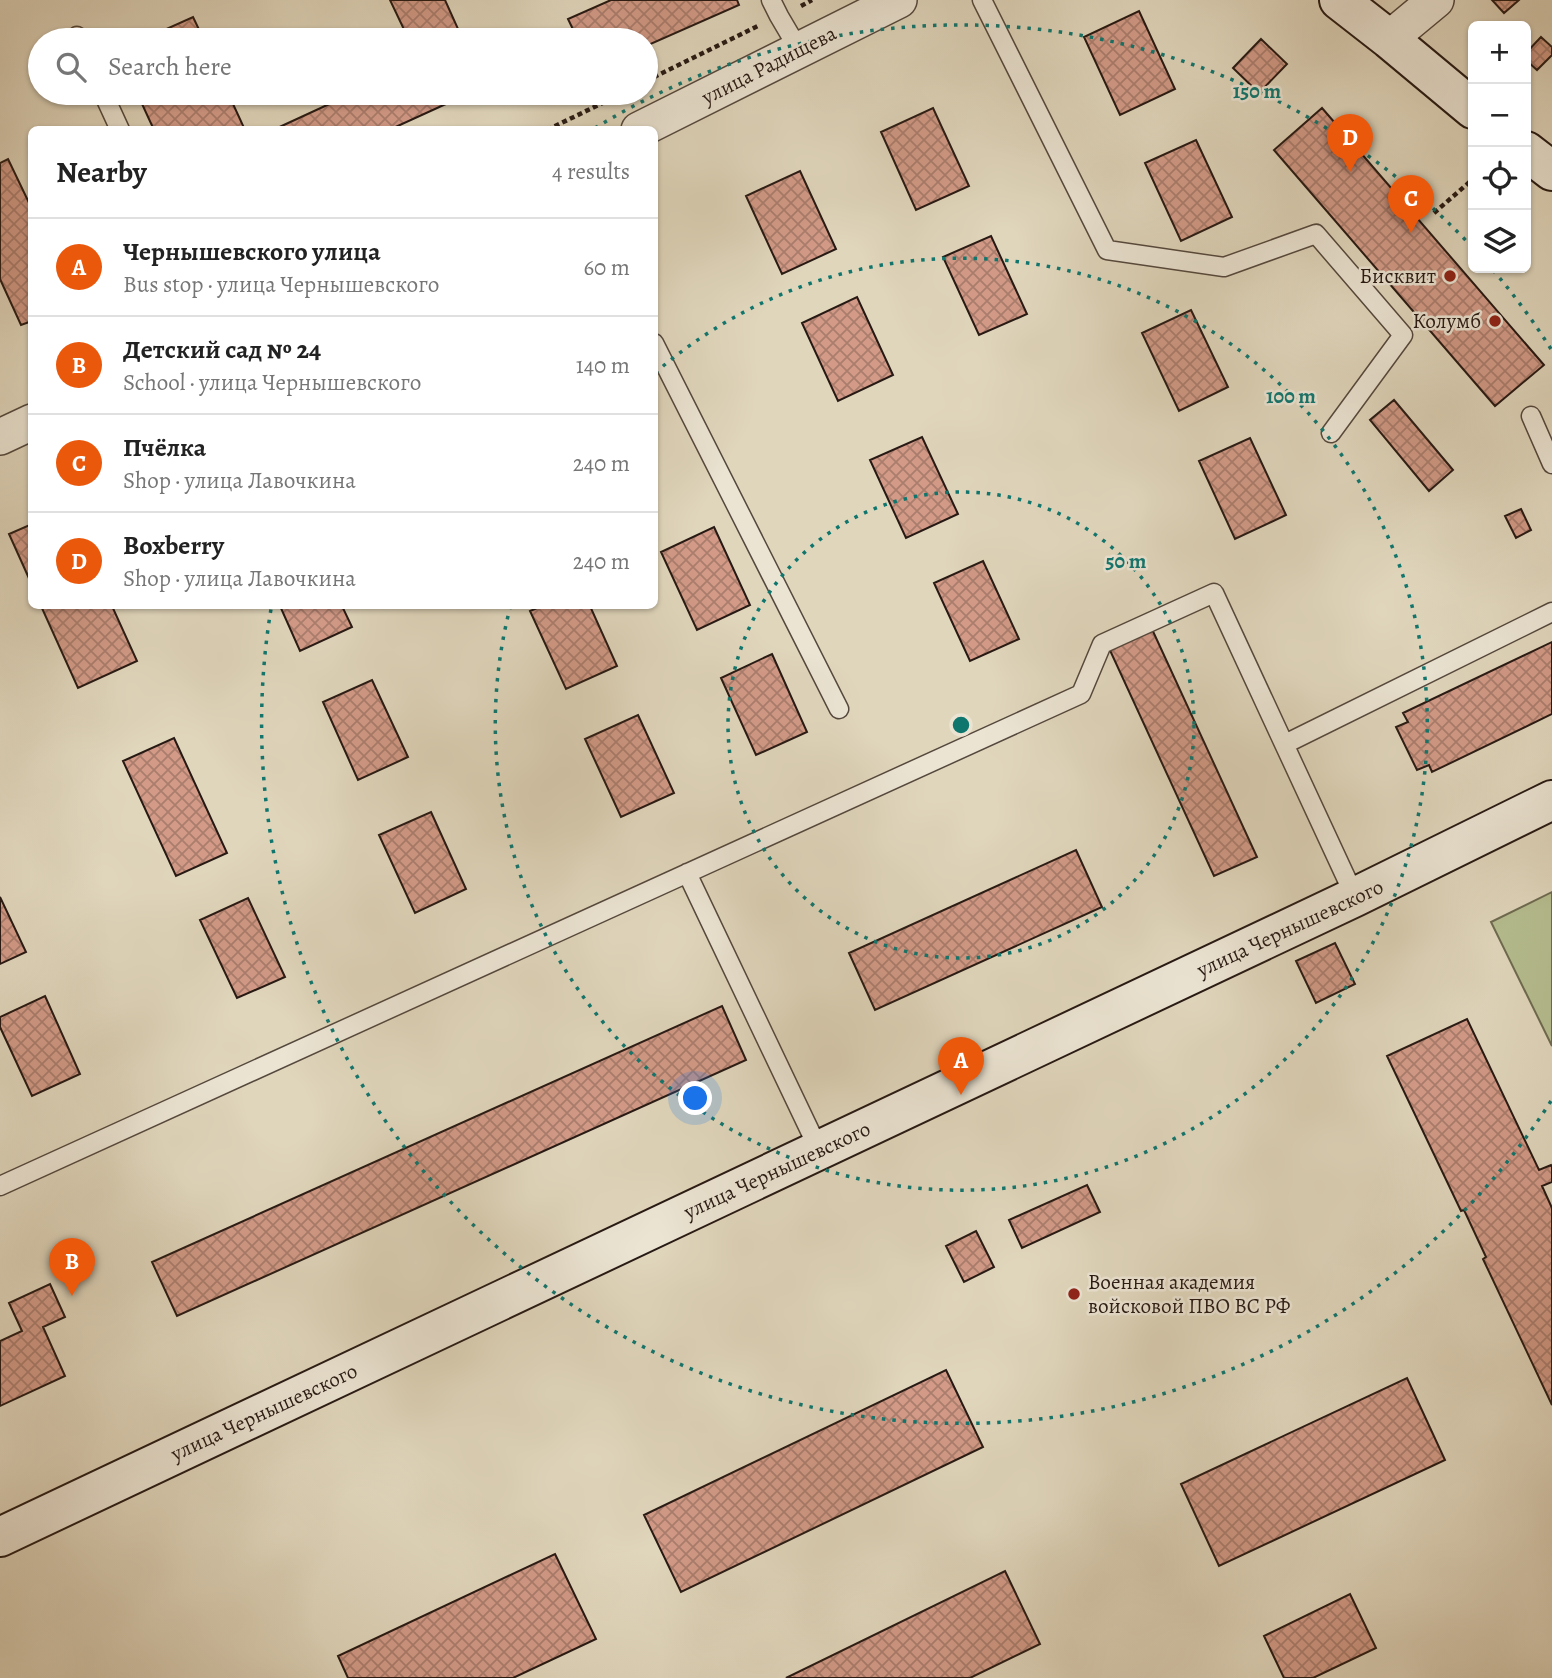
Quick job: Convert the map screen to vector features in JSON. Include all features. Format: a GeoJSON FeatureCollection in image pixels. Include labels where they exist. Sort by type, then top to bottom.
{"type":"FeatureCollection","features":[{"type":"Feature","properties":{"kind":"street","name":"улица Радищева"},"geometry":{"type":"LineString","coordinates":[[647,126],[899,0]]}},
{"type":"Feature","properties":{"kind":"street"},"geometry":{"type":"LineString","coordinates":[[1339,0],[1468,105]]}},
{"type":"Feature","properties":{"kind":"street"},"geometry":{"type":"LineString","coordinates":[[1389,39],[1436,0]]}},
{"type":"Feature","properties":{"kind":"street"},"geometry":{"type":"LineString","coordinates":[[1531,155],[1552,171]]}},
{"type":"Feature","properties":{"kind":"street"},"geometry":{"type":"LineString","coordinates":[[0,437],[28,424]]}},
{"type":"Feature","properties":{"kind":"street","name":"улица Чернышевского"},"geometry":{"type":"LineString","coordinates":[[0,1537],[1355,897],[1552,800]]}},
{"type":"Feature","properties":{"kind":"lane"},"geometry":{"type":"LineString","coordinates":[[982,0],[1107,250],[1224,267],[1316,233],[1403,335],[1331,433]]}},
{"type":"Feature","properties":{"kind":"lane"},"geometry":{"type":"LineString","coordinates":[[775,8],[799,50]]}},
{"type":"Feature","properties":{"kind":"lane"},"geometry":{"type":"LineString","coordinates":[[109,105],[118,126]]}},
{"type":"Feature","properties":{"kind":"lane"},"geometry":{"type":"LineString","coordinates":[[658,351],[839,709]]}},
{"type":"Feature","properties":{"kind":"lane"},"geometry":{"type":"LineString","coordinates":[[1531,416],[1552,464]]}},
{"type":"Feature","properties":{"kind":"lane"},"geometry":{"type":"LineString","coordinates":[[0,1186],[1081,694],[1102,644],[1214,593],[1355,897]]}},
{"type":"Feature","properties":{"kind":"lane"},"geometry":{"type":"LineString","coordinates":[[1285,744],[1552,612]]}},
{"type":"Feature","properties":{"kind":"lane"},"geometry":{"type":"LineString","coordinates":[[687,873],[819,1150]]}},
{"type":"Feature","properties":{"kind":"path"},"geometry":{"type":"LineString","coordinates":[[658,74],[775,8],[812,0]]}},
{"type":"Feature","properties":{"kind":"path"},"geometry":{"type":"LineString","coordinates":[[555,126],[598,105]]}},
{"type":"Feature","properties":{"kind":"path"},"geometry":{"type":"LineString","coordinates":[[1434,213],[1468,183]]}},
{"type":"Feature","properties":{"kind":"green space"},"geometry":{"type":"Polygon","coordinates":[[[1552,892],[1552,1046],[1491,922],[1552,892]]]}},
{"type":"Feature","properties":{"kind":"building"},"geometry":{"type":"Polygon","coordinates":[[[390,0],[445,0],[458,28],[403,28],[390,0]]]}},
{"type":"Feature","properties":{"kind":"building"},"geometry":{"type":"Polygon","coordinates":[[[611,0],[737,0],[739,5],[658,41],[658,28],[572,28],[568,19],[611,0]]]}},
{"type":"Feature","properties":{"kind":"building"},"geometry":{"type":"Polygon","coordinates":[[[1492,0],[1519,0],[1504,13],[1492,0]]]}},
{"type":"Feature","properties":{"kind":"building"},"geometry":{"type":"Polygon","coordinates":[[[1139,11],[1175,89],[1120,115],[1084,37],[1139,11]]]}},
{"type":"Feature","properties":{"kind":"building"},"geometry":{"type":"Polygon","coordinates":[[[193,17],[198,28],[169,28],[193,17]]]}},
{"type":"Feature","properties":{"kind":"building"},"geometry":{"type":"Polygon","coordinates":[[[1541,37],[1552,47],[1552,55],[1537,70],[1531,65],[1531,48],[1541,37]]]}},
{"type":"Feature","properties":{"kind":"building"},"geometry":{"type":"Polygon","coordinates":[[[1261,39],[1287,64],[1259,93],[1233,68],[1261,39]]]}},
{"type":"Feature","properties":{"kind":"building"},"geometry":{"type":"Polygon","coordinates":[[[143,105],[234,105],[243,126],[152,126],[143,105]]]}},
{"type":"Feature","properties":{"kind":"building"},"geometry":{"type":"Polygon","coordinates":[[[327,105],[444,105],[398,126],[282,126],[327,105]]]}},
{"type":"Feature","properties":{"kind":"building"},"geometry":{"type":"Polygon","coordinates":[[[933,108],[969,186],[916,210],[881,132],[933,108]]]}},
{"type":"Feature","properties":{"kind":"building"},"geometry":{"type":"Polygon","coordinates":[[[1322,108],[1544,365],[1495,406],[1274,150],[1322,108]]]}},
{"type":"Feature","properties":{"kind":"building"},"geometry":{"type":"Polygon","coordinates":[[[1196,140],[1232,217],[1181,241],[1145,163],[1196,140]]]}},
{"type":"Feature","properties":{"kind":"building"},"geometry":{"type":"Polygon","coordinates":[[[8,159],[28,201],[28,322],[21,325],[0,279],[0,163],[8,159]]]}},
{"type":"Feature","properties":{"kind":"building"},"geometry":{"type":"Polygon","coordinates":[[[800,171],[836,249],[782,274],[746,196],[800,171]]]}},
{"type":"Feature","properties":{"kind":"building"},"geometry":{"type":"Polygon","coordinates":[[[991,236],[1027,314],[979,335],[943,257],[991,236]]]}},
{"type":"Feature","properties":{"kind":"building"},"geometry":{"type":"Polygon","coordinates":[[[857,297],[893,375],[838,401],[802,323],[857,297]]]}},
{"type":"Feature","properties":{"kind":"building"},"geometry":{"type":"Polygon","coordinates":[[[1191,310],[1228,387],[1179,411],[1142,333],[1191,310]]]}},
{"type":"Feature","properties":{"kind":"building"},"geometry":{"type":"Polygon","coordinates":[[[1394,400],[1453,470],[1429,491],[1370,420],[1394,400]]]}},
{"type":"Feature","properties":{"kind":"building"},"geometry":{"type":"Polygon","coordinates":[[[922,437],[958,514],[906,538],[870,460],[922,437]]]}},
{"type":"Feature","properties":{"kind":"building"},"geometry":{"type":"Polygon","coordinates":[[[1250,438],[1286,515],[1235,539],[1199,461],[1250,438]]]}},
{"type":"Feature","properties":{"kind":"building"},"geometry":{"type":"Polygon","coordinates":[[[1521,509],[1531,530],[1516,538],[1505,516],[1521,509]]]}},
{"type":"Feature","properties":{"kind":"building"},"geometry":{"type":"Polygon","coordinates":[[[28,526],[28,576],[9,534],[28,526]]]}},
{"type":"Feature","properties":{"kind":"building"},"geometry":{"type":"Polygon","coordinates":[[[714,527],[750,605],[697,630],[661,552],[714,527]]]}},
{"type":"Feature","properties":{"kind":"building"},"geometry":{"type":"Polygon","coordinates":[[[983,561],[1019,639],[970,661],[934,583],[983,561]]]}},
{"type":"Feature","properties":{"kind":"building"},"geometry":{"type":"Polygon","coordinates":[[[42,609],[113,609],[137,661],[78,688],[42,609]]]}},
{"type":"Feature","properties":{"kind":"building"},"geometry":{"type":"Polygon","coordinates":[[[281,609],[343,609],[352,627],[300,651],[281,609]]]}},
{"type":"Feature","properties":{"kind":"building"},"geometry":{"type":"Polygon","coordinates":[[[591,609],[617,666],[566,689],[530,611],[591,609]]]}},
{"type":"Feature","properties":{"kind":"building"},"geometry":{"type":"Polygon","coordinates":[[[1151,627],[1257,857],[1214,876],[1108,646],[1151,627]]]}},
{"type":"Feature","properties":{"kind":"building"},"geometry":{"type":"Polygon","coordinates":[[[1552,642],[1552,714],[1432,772],[1429,765],[1417,770],[1396,727],[1408,722],[1403,713],[1552,642]]]}},
{"type":"Feature","properties":{"kind":"building"},"geometry":{"type":"Polygon","coordinates":[[[772,654],[807,732],[756,755],[721,678],[772,654]]]}},
{"type":"Feature","properties":{"kind":"building"},"geometry":{"type":"Polygon","coordinates":[[[372,680],[408,757],[358,780],[323,702],[372,680]]]}},
{"type":"Feature","properties":{"kind":"building"},"geometry":{"type":"Polygon","coordinates":[[[638,715],[674,793],[621,817],[585,739],[638,715]]]}},
{"type":"Feature","properties":{"kind":"building"},"geometry":{"type":"Polygon","coordinates":[[[174,738],[227,853],[176,876],[123,761],[174,738]]]}},
{"type":"Feature","properties":{"kind":"building"},"geometry":{"type":"Polygon","coordinates":[[[431,812],[466,889],[415,913],[379,835],[431,812]]]}},
{"type":"Feature","properties":{"kind":"building"},"geometry":{"type":"Polygon","coordinates":[[[1076,850],[1102,907],[875,1010],[849,953],[1076,850]]]}},
{"type":"Feature","properties":{"kind":"building"},"geometry":{"type":"Polygon","coordinates":[[[0,897],[26,952],[0,964],[0,897]]]}},
{"type":"Feature","properties":{"kind":"building"},"geometry":{"type":"Polygon","coordinates":[[[248,898],[285,977],[237,998],[200,920],[248,898]]]}},
{"type":"Feature","properties":{"kind":"building"},"geometry":{"type":"Polygon","coordinates":[[[1335,943],[1355,984],[1316,1003],[1296,961],[1335,943]]]}},
{"type":"Feature","properties":{"kind":"building"},"geometry":{"type":"Polygon","coordinates":[[[45,996],[80,1074],[32,1096],[0,1027],[0,1017],[45,996]]]}},
{"type":"Feature","properties":{"kind":"building"},"geometry":{"type":"Polygon","coordinates":[[[722,1006],[746,1060],[177,1316],[152,1262],[722,1006]]]}},
{"type":"Feature","properties":{"kind":"building"},"geometry":{"type":"Polygon","coordinates":[[[1467,1019],[1539,1170],[1551,1165],[1552,1167],[1552,1182],[1542,1186],[1552,1208],[1552,1405],[1483,1259],[1486,1257],[1464,1210],[1461,1211],[1387,1056],[1467,1019]]]}},
{"type":"Feature","properties":{"kind":"building"},"geometry":{"type":"Polygon","coordinates":[[[1087,1185],[1100,1212],[1022,1248],[1009,1220],[1087,1185]]]}},
{"type":"Feature","properties":{"kind":"building"},"geometry":{"type":"Polygon","coordinates":[[[976,1231],[994,1267],[964,1282],[946,1246],[976,1231]]]}},
{"type":"Feature","properties":{"kind":"building"},"geometry":{"type":"Polygon","coordinates":[[[50,1284],[65,1317],[43,1327],[65,1376],[0,1406],[0,1341],[22,1331],[9,1303],[50,1284]]]}},
{"type":"Feature","properties":{"kind":"building"},"geometry":{"type":"Polygon","coordinates":[[[946,1370],[983,1447],[681,1592],[644,1515],[946,1370]]]}},
{"type":"Feature","properties":{"kind":"building"},"geometry":{"type":"Polygon","coordinates":[[[1407,1378],[1445,1460],[1219,1566],[1181,1484],[1407,1378]]]}},
{"type":"Feature","properties":{"kind":"building"},"geometry":{"type":"Polygon","coordinates":[[[555,1554],[596,1639],[513,1678],[348,1678],[338,1656],[555,1554]]]}},
{"type":"Feature","properties":{"kind":"building"},"geometry":{"type":"Polygon","coordinates":[[[1005,1571],[1040,1644],[970,1678],[786,1678],[1005,1571]]]}},
{"type":"Feature","properties":{"kind":"building"},"geometry":{"type":"Polygon","coordinates":[[[1350,1594],[1376,1648],[1313,1678],[1284,1678],[1264,1636],[1350,1594]]]}},
{"type":"Feature","properties":{"kind":"place","name":"Boxberry"},"geometry":{"type":"Point","coordinates":[1350,172]}},
{"type":"Feature","properties":{"kind":"place","name":"Пчёлка"},"geometry":{"type":"Point","coordinates":[1411,233]}},
{"type":"Feature","properties":{"kind":"place","name":"Бисквит"},"geometry":{"type":"Point","coordinates":[1450,276]}},
{"type":"Feature","properties":{"kind":"place","name":"Колумб"},"geometry":{"type":"Point","coordinates":[1495,321]}},
{"type":"Feature","properties":{"kind":"place","name":"Чернышевского улица"},"geometry":{"type":"Point","coordinates":[961,1095]}},
{"type":"Feature","properties":{"kind":"place","name":"Военная академия войсковой ПВО ВС РФ"},"geometry":{"type":"Point","coordinates":[1074,1294]}},
{"type":"Feature","properties":{"kind":"place","name":"Детский сад № 24"},"geometry":{"type":"Point","coordinates":[72,1296]}}]}
